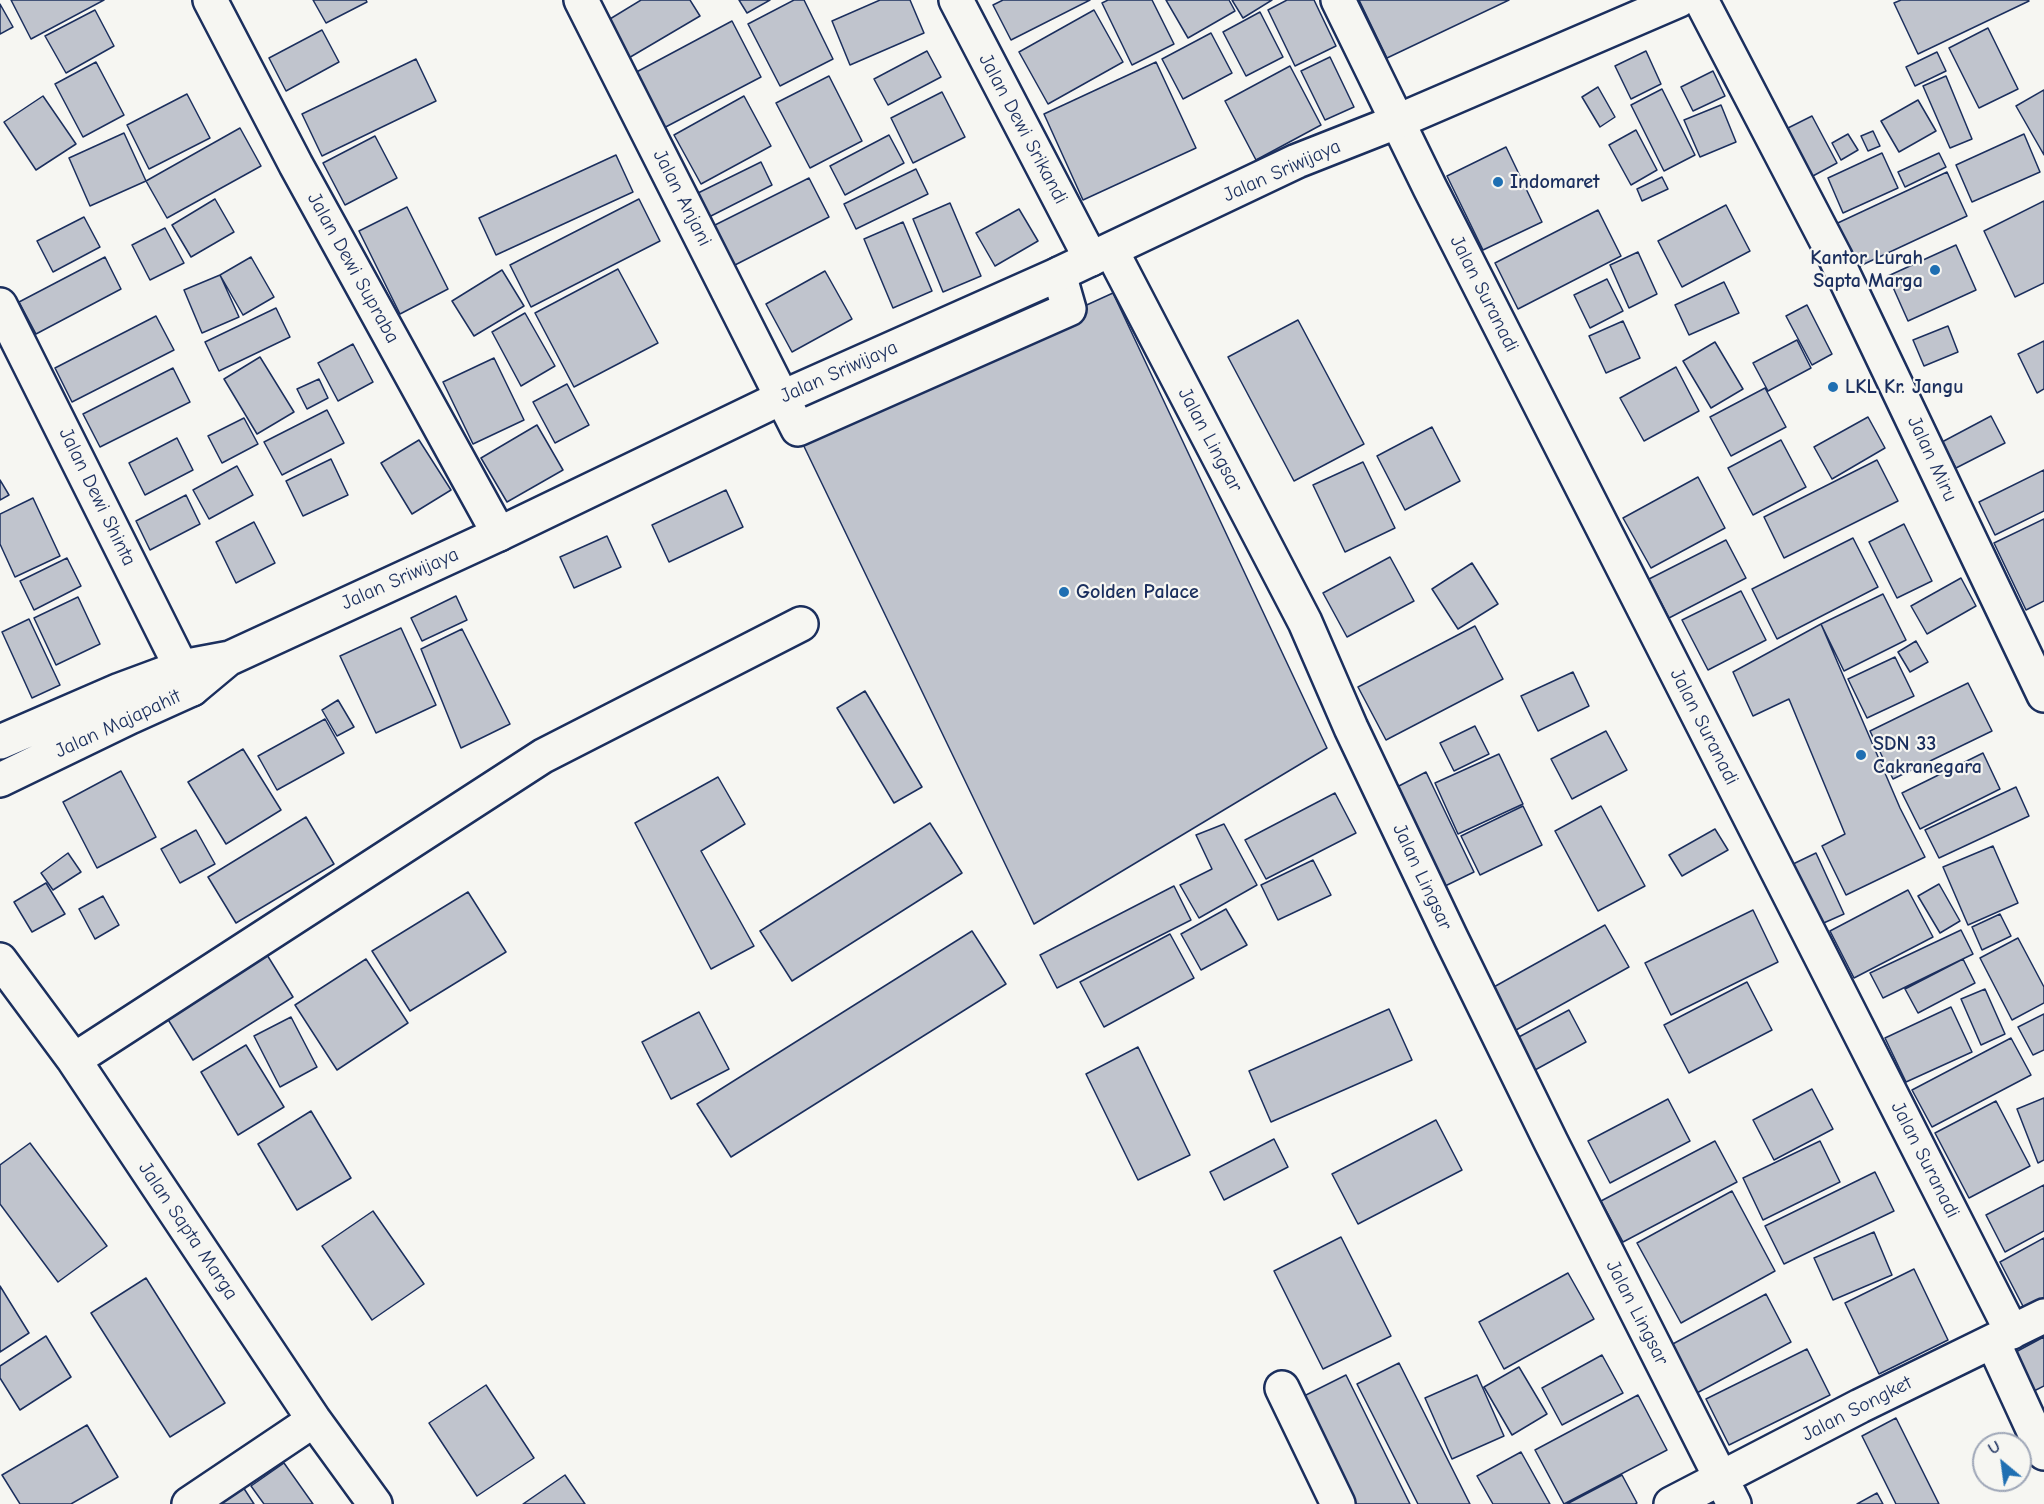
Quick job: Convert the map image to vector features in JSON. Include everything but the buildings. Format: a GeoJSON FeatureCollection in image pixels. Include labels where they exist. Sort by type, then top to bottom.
{"type":"FeatureCollection","features":[{"type":"Feature","properties":{"kind":"street","name":"Jalan Dewi Supraba"},"geometry":{"type":"LineString","coordinates":[[210,0],[296,165],[499,534]]}},
{"type":"Feature","properties":{"kind":"street","name":"Jalan Anjani"},"geometry":{"type":"LineString","coordinates":[[581,0],[783,397]]}},
{"type":"Feature","properties":{"kind":"street","name":"Jalan Dewi Srikandi"},"geometry":{"type":"LineString","coordinates":[[956,0],[1101,254]]}},
{"type":"Feature","properties":{"kind":"street","name":"Jalan Suranadi"},"geometry":{"type":"LineString","coordinates":[[1338,0],[1396,122],[2002,1337],[2044,1453]]}},
{"type":"Feature","properties":{"kind":"street","name":"Jalan Sriwijaya"},"geometry":{"type":"LineString","coordinates":[[230,658],[499,534],[783,397],[1059,274],[1297,161],[1396,122],[1679,0]]}},
{"type":"Feature","properties":{"kind":"street","name":"Jalan Miru"},"geometry":{"type":"LineString","coordinates":[[1701,0],[1835,257],[2044,695]]}},
{"type":"Feature","properties":{"kind":"street","name":"Jalan Lingsar"},"geometry":{"type":"LineString","coordinates":[[1101,254],[1305,621],[1351,728],[1451,938],[1551,1142],[1728,1491]]}},
{"type":"Feature","properties":{"kind":"street","name":"Jalan Dewi Shinta"},"geometry":{"type":"LineString","coordinates":[[0,305],[187,678]]}},
{"type":"Feature","properties":{"kind":"street"},"geometry":{"type":"LineString","coordinates":[[74,1060],[543,756],[801,624]]}},
{"type":"Feature","properties":{"kind":"street","name":"Jalan Majapahit"},"geometry":{"type":"LineString","coordinates":[[0,780],[130,717],[187,678],[230,658]]}},
{"type":"Feature","properties":{"kind":"street"},"geometry":{"type":"LineString","coordinates":[[0,742],[120,690],[187,678]]}},
{"type":"Feature","properties":{"kind":"street","name":"Jalan Sapta Marga"},"geometry":{"type":"LineString","coordinates":[[0,960],[74,1060],[314,1420],[375,1504]]}},
{"type":"Feature","properties":{"kind":"street","name":"Jalan Songket"},"geometry":{"type":"LineString","coordinates":[[1671,1504],[1728,1491],[1860,1406],[2044,1316]]}},
{"type":"Feature","properties":{"kind":"street"},"geometry":{"type":"LineString","coordinates":[[1282,1388],[1338,1504]]}},
{"type":"Feature","properties":{"kind":"street"},"geometry":{"type":"LineString","coordinates":[[189,1504],[314,1420]]}},
{"type":"Feature","properties":{"kind":"place","name":"Indomaret"},"geometry":{"type":"Point","coordinates":[1498,182]}},
{"type":"Feature","properties":{"kind":"place","name":"Kantor Lurah Sapta Marga"},"geometry":{"type":"Point","coordinates":[1935,270]}},
{"type":"Feature","properties":{"kind":"place","name":"LKL Kr. Jangu"},"geometry":{"type":"Point","coordinates":[1833,387]}},
{"type":"Feature","properties":{"kind":"place","name":"Golden Palace"},"geometry":{"type":"Point","coordinates":[1064,592]}},
{"type":"Feature","properties":{"kind":"place","name":"SDN 33 Cakranegara"},"geometry":{"type":"Point","coordinates":[1861,755]}}]}
